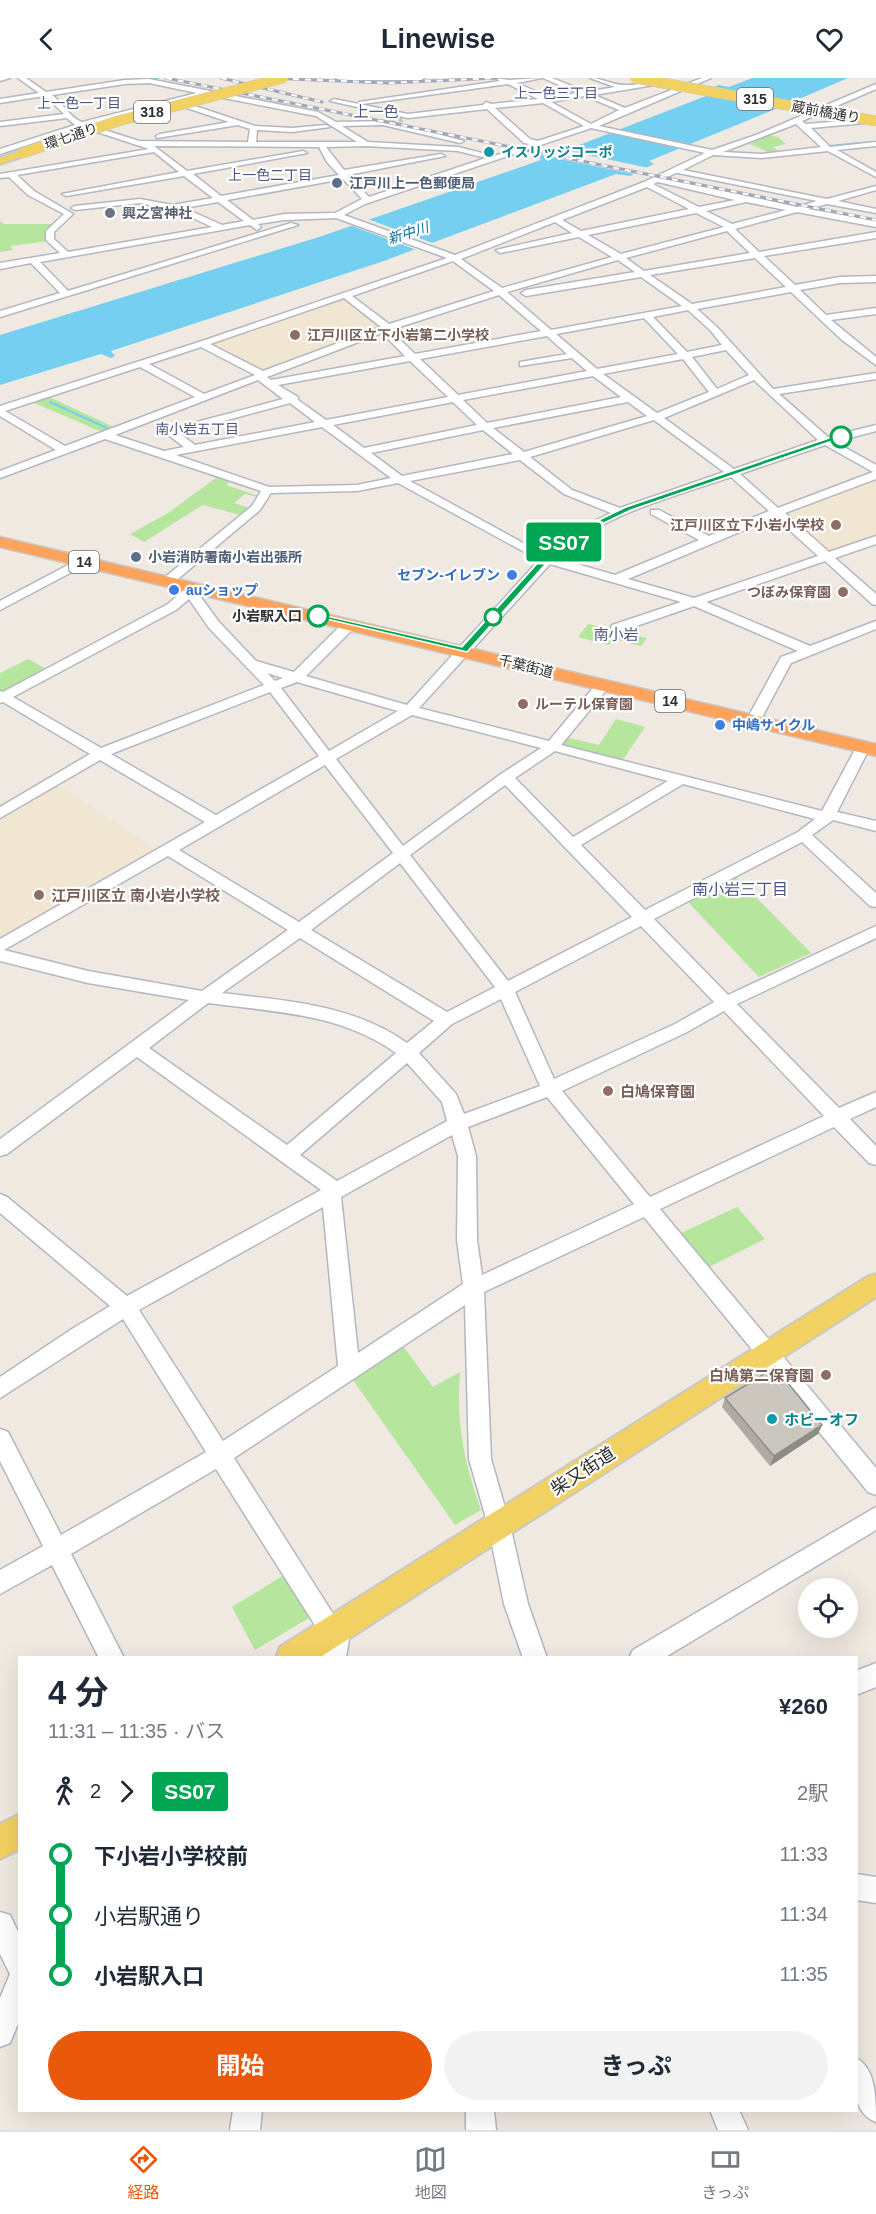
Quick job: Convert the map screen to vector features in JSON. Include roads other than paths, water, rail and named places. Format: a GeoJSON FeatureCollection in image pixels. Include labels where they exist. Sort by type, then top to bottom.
{"type":"FeatureCollection","features":[{"type":"Feature","properties":{"kind":"highway","name":"千葉街道"},"geometry":{"type":"LineString","coordinates":[[0,542],[168,581],[192,589],[464,650],[869,749]]}},
{"type":"Feature","properties":{"kind":"main road"},"geometry":{"type":"LineString","coordinates":[[231,88],[264,78]]}},
{"type":"Feature","properties":{"kind":"main road","name":"環七通り"},"geometry":{"type":"LineString","coordinates":[[0,159],[93,124],[272,78]]}},
{"type":"Feature","properties":{"kind":"main road","name":"環七通り"},"geometry":{"type":"LineString","coordinates":[[19,152],[108,123],[283,78]]}},
{"type":"Feature","properties":{"kind":"main road"},"geometry":{"type":"LineString","coordinates":[[223,95],[294,78]]}},
{"type":"Feature","properties":{"kind":"main road","name":"蔵前橋通り"},"geometry":{"type":"LineString","coordinates":[[635,78],[876,119]]}},
{"type":"Feature","properties":{"kind":"main road","name":"蔵前橋通り"},"geometry":{"type":"LineString","coordinates":[[653,81],[876,119]]}},
{"type":"Feature","properties":{"kind":"main road","name":"柴又街道"},"geometry":{"type":"LineString","coordinates":[[296,1656],[334,1639],[499,1525],[876,1284]]}},
{"type":"Feature","properties":{"kind":"main road"},"geometry":{"type":"LineString","coordinates":[[0,1843],[18,1831]]}},
{"type":"Feature","properties":{"kind":"street"},"geometry":{"type":"LineString","coordinates":[[0,79],[7,78]]}},
{"type":"Feature","properties":{"kind":"street"},"geometry":{"type":"LineString","coordinates":[[21,78],[57,102],[67,116],[80,124],[99,129]]}},
{"type":"Feature","properties":{"kind":"street"},"geometry":{"type":"LineString","coordinates":[[339,78],[421,78]]}},
{"type":"Feature","properties":{"kind":"street"},"geometry":{"type":"LineString","coordinates":[[498,78],[535,93],[565,114],[593,127],[708,152],[733,156],[762,156],[876,144]]}},
{"type":"Feature","properties":{"kind":"street"},"geometry":{"type":"LineString","coordinates":[[352,104],[539,78]]}},
{"type":"Feature","properties":{"kind":"street"},"geometry":{"type":"LineString","coordinates":[[546,78],[623,110]]}},
{"type":"Feature","properties":{"kind":"street"},"geometry":{"type":"LineString","coordinates":[[560,84],[592,78],[653,99]]}},
{"type":"Feature","properties":{"kind":"street"},"geometry":{"type":"LineString","coordinates":[[624,78],[693,84]]}},
{"type":"Feature","properties":{"kind":"street"},"geometry":{"type":"LineString","coordinates":[[550,138],[593,127],[623,110],[708,78]]}},
{"type":"Feature","properties":{"kind":"street"},"geometry":{"type":"LineString","coordinates":[[130,81],[140,88]]}},
{"type":"Feature","properties":{"kind":"street"},"geometry":{"type":"LineString","coordinates":[[0,101],[130,81],[154,82],[318,114],[329,124],[366,144]]}},
{"type":"Feature","properties":{"kind":"street"},"geometry":{"type":"LineString","coordinates":[[333,101],[405,117],[545,101],[653,81],[683,88]]}},
{"type":"Feature","properties":{"kind":"street"},"geometry":{"type":"LineString","coordinates":[[397,86],[417,102]]}},
{"type":"Feature","properties":{"kind":"street"},"geometry":{"type":"LineString","coordinates":[[0,411],[347,296],[478,249],[647,184],[678,171],[708,152],[796,121],[876,86]]}},
{"type":"Feature","properties":{"kind":"street"},"geometry":{"type":"LineString","coordinates":[[467,88],[474,94]]}},
{"type":"Feature","properties":{"kind":"street"},"geometry":{"type":"LineString","coordinates":[[0,159],[80,124],[205,92]]}},
{"type":"Feature","properties":{"kind":"street"},"geometry":{"type":"LineString","coordinates":[[861,93],[868,98]]}},
{"type":"Feature","properties":{"kind":"street"},"geometry":{"type":"LineString","coordinates":[[0,159],[223,95]]}},
{"type":"Feature","properties":{"kind":"street"},"geometry":{"type":"LineString","coordinates":[[161,97],[254,128],[290,131],[329,124],[386,124],[482,146]]}},
{"type":"Feature","properties":{"kind":"street"},"geometry":{"type":"LineString","coordinates":[[482,100],[527,141],[536,143]]}},
{"type":"Feature","properties":{"kind":"street"},"geometry":{"type":"LineString","coordinates":[[242,109],[269,104]]}},
{"type":"Feature","properties":{"kind":"street"},"geometry":{"type":"LineString","coordinates":[[827,108],[876,119]]}},
{"type":"Feature","properties":{"kind":"street"},"geometry":{"type":"LineString","coordinates":[[424,109],[431,115]]}},
{"type":"Feature","properties":{"kind":"street"},"geometry":{"type":"LineString","coordinates":[[600,111],[623,110]]}},
{"type":"Feature","properties":{"kind":"street"},"geometry":{"type":"LineString","coordinates":[[214,114],[233,111]]}},
{"type":"Feature","properties":{"kind":"street"},"geometry":{"type":"LineString","coordinates":[[565,114],[583,112]]}},
{"type":"Feature","properties":{"kind":"street"},"geometry":{"type":"LineString","coordinates":[[817,112],[865,121]]}},
{"type":"Feature","properties":{"kind":"street"},"geometry":{"type":"LineString","coordinates":[[0,314],[336,215],[365,202],[513,152],[577,127],[562,114],[565,114]]}},
{"type":"Feature","properties":{"kind":"street"},"geometry":{"type":"LineString","coordinates":[[0,124],[67,116]]}},
{"type":"Feature","properties":{"kind":"street"},"geometry":{"type":"LineString","coordinates":[[270,117],[281,129]]}},
{"type":"Feature","properties":{"kind":"street"},"geometry":{"type":"LineString","coordinates":[[805,126],[876,119]]}},
{"type":"Feature","properties":{"kind":"street"},"geometry":{"type":"LineString","coordinates":[[796,121],[805,126],[828,149],[876,175]]}},
{"type":"Feature","properties":{"kind":"street"},"geometry":{"type":"LineString","coordinates":[[105,142],[131,141],[238,123]]}},
{"type":"Feature","properties":{"kind":"street"},"geometry":{"type":"LineString","coordinates":[[322,146],[329,124]]}},
{"type":"Feature","properties":{"kind":"street"},"geometry":{"type":"LineString","coordinates":[[252,144],[254,128]]}},
{"type":"Feature","properties":{"kind":"street"},"geometry":{"type":"LineString","coordinates":[[99,129],[105,142]]}},
{"type":"Feature","properties":{"kind":"street"},"geometry":{"type":"LineString","coordinates":[[190,148],[196,130]]}},
{"type":"Feature","properties":{"kind":"street"},"geometry":{"type":"LineString","coordinates":[[131,141],[180,144],[190,148],[252,144],[322,146],[366,144],[462,150],[493,158]]}},
{"type":"Feature","properties":{"kind":"street"},"geometry":{"type":"LineString","coordinates":[[84,172],[105,142]]}},
{"type":"Feature","properties":{"kind":"street"},"geometry":{"type":"LineString","coordinates":[[462,150],[465,142]]}},
{"type":"Feature","properties":{"kind":"street"},"geometry":{"type":"LineString","coordinates":[[146,143],[266,234]]}},
{"type":"Feature","properties":{"kind":"street"},"geometry":{"type":"LineString","coordinates":[[66,194],[213,169],[322,146]]}},
{"type":"Feature","properties":{"kind":"street"},"geometry":{"type":"LineString","coordinates":[[322,146],[365,202]]}},
{"type":"Feature","properties":{"kind":"street"},"geometry":{"type":"LineString","coordinates":[[170,208],[462,150],[490,147],[513,152]]}},
{"type":"Feature","properties":{"kind":"street"},"geometry":{"type":"LineString","coordinates":[[0,176],[154,150]]}},
{"type":"Feature","properties":{"kind":"street"},"geometry":{"type":"LineString","coordinates":[[444,155],[467,168]]}},
{"type":"Feature","properties":{"kind":"street"},"geometry":{"type":"LineString","coordinates":[[733,156],[745,166]]}},
{"type":"Feature","properties":{"kind":"street"},"geometry":{"type":"LineString","coordinates":[[0,159],[31,193],[72,211],[140,201],[183,210],[222,228],[241,242]]}},
{"type":"Feature","properties":{"kind":"street"},"geometry":{"type":"LineString","coordinates":[[205,163],[213,169]]}},
{"type":"Feature","properties":{"kind":"street"},"geometry":{"type":"LineString","coordinates":[[678,171],[875,209]]}},
{"type":"Feature","properties":{"kind":"street"},"geometry":{"type":"LineString","coordinates":[[759,177],[776,191]]}},
{"type":"Feature","properties":{"kind":"street"},"geometry":{"type":"LineString","coordinates":[[657,179],[746,200],[876,224]]}},
{"type":"Feature","properties":{"kind":"street"},"geometry":{"type":"LineString","coordinates":[[72,211],[66,194],[63,192],[73,184]]}},
{"type":"Feature","properties":{"kind":"street"},"geometry":{"type":"LineString","coordinates":[[647,184],[730,227],[845,338],[876,362]]}},
{"type":"Feature","properties":{"kind":"street"},"geometry":{"type":"LineString","coordinates":[[0,475],[385,328],[619,257],[876,188]]}},
{"type":"Feature","properties":{"kind":"street"},"geometry":{"type":"LineString","coordinates":[[849,195],[875,209]]}},
{"type":"Feature","properties":{"kind":"street"},"geometry":{"type":"LineString","coordinates":[[478,249],[496,250],[746,200]]}},
{"type":"Feature","properties":{"kind":"street"},"geometry":{"type":"LineString","coordinates":[[0,266],[365,202]]}},
{"type":"Feature","properties":{"kind":"street"},"geometry":{"type":"LineString","coordinates":[[66,254],[50,240],[50,231],[72,211]]}},
{"type":"Feature","properties":{"kind":"street"},"geometry":{"type":"LineString","coordinates":[[292,216],[336,215],[453,257],[503,294],[594,372],[733,473],[876,602]]}},
{"type":"Feature","properties":{"kind":"street"},"geometry":{"type":"LineString","coordinates":[[555,219],[619,257],[691,308],[714,329],[771,392],[826,441],[876,470]]}},
{"type":"Feature","properties":{"kind":"street"},"geometry":{"type":"LineString","coordinates":[[503,294],[642,274],[876,235]]}},
{"type":"Feature","properties":{"kind":"street"},"geometry":{"type":"LineString","coordinates":[[33,260],[65,290],[67,295]]}},
{"type":"Feature","properties":{"kind":"street"},"geometry":{"type":"LineString","coordinates":[[271,383],[840,280],[876,279]]}},
{"type":"Feature","properties":{"kind":"street"},"geometry":{"type":"LineString","coordinates":[[347,296],[385,328],[485,427],[521,456],[568,492],[620,512]]}},
{"type":"Feature","properties":{"kind":"street"},"geometry":{"type":"LineString","coordinates":[[825,318],[876,311]]}},
{"type":"Feature","properties":{"kind":"street"},"geometry":{"type":"LineString","coordinates":[[646,316],[685,355],[715,393]]}},
{"type":"Feature","properties":{"kind":"street"},"geometry":{"type":"LineString","coordinates":[[202,344],[260,375],[402,481],[545,559],[695,602],[810,651]]}},
{"type":"Feature","properties":{"kind":"street"},"geometry":{"type":"LineString","coordinates":[[161,455],[728,347]]}},
{"type":"Feature","properties":{"kind":"street"},"geometry":{"type":"LineString","coordinates":[[524,364],[575,355]]}},
{"type":"Feature","properties":{"kind":"street"},"geometry":{"type":"LineString","coordinates":[[141,364],[204,398]]}},
{"type":"Feature","properties":{"kind":"street"},"geometry":{"type":"LineString","coordinates":[[105,435],[268,490],[357,488],[521,456],[656,416],[755,376]]}},
{"type":"Feature","properties":{"kind":"street"},"geometry":{"type":"LineString","coordinates":[[771,392],[876,376]]}},
{"type":"Feature","properties":{"kind":"street"},"geometry":{"type":"LineString","coordinates":[[363,451],[631,398]]}},
{"type":"Feature","properties":{"kind":"street"},"geometry":{"type":"LineString","coordinates":[[192,448],[171,432],[294,399]]}},
{"type":"Feature","properties":{"kind":"street"},"geometry":{"type":"LineString","coordinates":[[0,411],[65,451]]}},
{"type":"Feature","properties":{"kind":"street"},"geometry":{"type":"LineString","coordinates":[[0,946],[410,710],[545,559],[566,540],[620,512],[826,441],[876,428]]}},
{"type":"Feature","properties":{"kind":"street"},"geometry":{"type":"LineString","coordinates":[[616,579],[777,512],[876,475]]}},
{"type":"Feature","properties":{"kind":"street"},"geometry":{"type":"LineString","coordinates":[[168,581],[255,508],[268,490]]}},
{"type":"Feature","properties":{"kind":"street"},"geometry":{"type":"LineString","coordinates":[[655,512],[708,541]]}},
{"type":"Feature","properties":{"kind":"street"},"geometry":{"type":"LineString","coordinates":[[617,628],[876,540]]}},
{"type":"Feature","properties":{"kind":"street"},"geometry":{"type":"LineString","coordinates":[[0,606],[83,561]]}},
{"type":"Feature","properties":{"kind":"street"},"geometry":{"type":"LineString","coordinates":[[1,697],[172,608],[192,589],[214,625],[273,687],[505,989],[550,1089],[876,1485]]}},
{"type":"Feature","properties":{"kind":"street"},"geometry":{"type":"LineString","coordinates":[[0,813],[101,753],[297,676],[350,624]]}},
{"type":"Feature","properties":{"kind":"street"},"geometry":{"type":"LineString","coordinates":[[753,721],[786,660],[876,625]]}},
{"type":"Feature","properties":{"kind":"street"},"geometry":{"type":"LineString","coordinates":[[250,664],[410,710],[552,747],[876,826]]}},
{"type":"Feature","properties":{"kind":"street"},"geometry":{"type":"LineString","coordinates":[[0,1149],[506,777],[552,747],[603,685]]}},
{"type":"Feature","properties":{"kind":"street"},"geometry":{"type":"LineString","coordinates":[[1,697],[101,753],[216,822]]}},
{"type":"Feature","properties":{"kind":"street"},"geometry":{"type":"LineString","coordinates":[[288,1155],[446,1020],[803,835],[827,815],[869,749]]}},
{"type":"Feature","properties":{"kind":"street"},"geometry":{"type":"LineString","coordinates":[[506,777],[876,1158]]}},
{"type":"Feature","properties":{"kind":"street"},"geometry":{"type":"LineString","coordinates":[[571,844],[680,780]]}},
{"type":"Feature","properties":{"kind":"street"},"geometry":{"type":"LineString","coordinates":[[803,835],[876,902]]}},
{"type":"Feature","properties":{"kind":"street"},"geometry":{"type":"LineString","coordinates":[[167,849],[446,1020]]}},
{"type":"Feature","properties":{"kind":"street"},"geometry":{"type":"LineString","coordinates":[[0,1389],[79,1335],[126,1307],[457,1124],[550,1089],[681,1028],[725,1003],[876,931]]}},
{"type":"Feature","properties":{"kind":"street"},"geometry":{"type":"LineString","coordinates":[[0,955],[87,977],[205,997],[326,1012],[386,1036],[408,1053],[450,1099],[467,1156],[467,1240],[474,1288],[480,1459],[499,1525],[516,1604],[534,1656]]}},
{"type":"Feature","properties":{"kind":"street"},"geometry":{"type":"LineString","coordinates":[[137,1048],[331,1186],[349,1370]]}},
{"type":"Feature","properties":{"kind":"street"},"geometry":{"type":"LineString","coordinates":[[0,1582],[219,1456],[474,1288],[876,1099]]}},
{"type":"Feature","properties":{"kind":"street"},"geometry":{"type":"LineString","coordinates":[[0,1203],[126,1307],[334,1639]]}},
{"type":"Feature","properties":{"kind":"street"},"geometry":{"type":"LineString","coordinates":[[0,1439],[111,1656]]}},
{"type":"Feature","properties":{"kind":"street"},"geometry":{"type":"LineString","coordinates":[[644,1656],[876,1518]]}},
{"type":"Feature","properties":{"kind":"street"},"geometry":{"type":"LineString","coordinates":[[858,1682],[876,1675]]}},
{"type":"Feature","properties":{"kind":"street"},"geometry":{"type":"LineString","coordinates":[[858,1887],[876,1890]]}},
{"type":"Feature","properties":{"kind":"street"},"geometry":{"type":"LineString","coordinates":[[0,1924],[18,1962]]}},
{"type":"Feature","properties":{"kind":"street"},"geometry":{"type":"LineString","coordinates":[[0,2033],[18,1988]]}},
{"type":"Feature","properties":{"kind":"street"},"geometry":{"type":"LineString","coordinates":[[858,2076],[876,2108]]}},
{"type":"Feature","properties":{"kind":"street"},"geometry":{"type":"LineString","coordinates":[[245,2130],[248,2112]]}},
{"type":"Feature","properties":{"kind":"street"},"geometry":{"type":"LineString","coordinates":[[480,2112],[481,2130]]}},
{"type":"Feature","properties":{"kind":"street"},"geometry":{"type":"LineString","coordinates":[[725,2112],[733,2130]]}},
{"type":"Feature","properties":{"kind":"water","name":"新中川"},"geometry":{"type":"Polygon","coordinates":[[[752,78],[848,78],[799,99],[807,102],[787,110],[778,108],[649,161],[654,164],[630,176],[616,174],[381,262],[111,351],[115,356],[111,358],[101,354],[0,385],[0,335],[319,237],[541,160],[538,156],[574,147],[706,96],[699,93],[719,85],[729,87],[752,78]]]}},
{"type":"Feature","properties":{"kind":"waterway"},"geometry":{"type":"LineString","coordinates":[[146,80],[158,78]]}},
{"type":"Feature","properties":{"kind":"waterway"},"geometry":{"type":"LineString","coordinates":[[861,143],[876,142]]}},
{"type":"Feature","properties":{"kind":"waterway"},"geometry":{"type":"LineString","coordinates":[[830,146],[859,143]]}},
{"type":"Feature","properties":{"kind":"waterway"},"geometry":{"type":"LineString","coordinates":[[50,402],[107,428]]}},
{"type":"Feature","properties":{"kind":"tunnel"},"geometry":{"type":"LineString","coordinates":[[387,123],[402,118]]}},
{"type":"Feature","properties":{"kind":"railway"},"geometry":{"type":"LineString","coordinates":[[166,78],[876,220]]}},
{"type":"Feature","properties":{"kind":"railway"},"geometry":{"type":"LineString","coordinates":[[221,78],[322,102]]}},
{"type":"Feature","properties":{"kind":"railway"},"geometry":{"type":"LineString","coordinates":[[269,78],[387,83],[497,78]]}},
{"type":"Feature","properties":{"kind":"place","name":"イスリッジコーポ"},"geometry":{"type":"Point","coordinates":[489,152]}},
{"type":"Feature","properties":{"kind":"place","name":"江戸川上一色郵便局"},"geometry":{"type":"Point","coordinates":[337,183]}},
{"type":"Feature","properties":{"kind":"place","name":"興之宮神社"},"geometry":{"type":"Point","coordinates":[110,213]}},
{"type":"Feature","properties":{"kind":"place","name":"江戸川区立下小岩第二小学校"},"geometry":{"type":"Point","coordinates":[295,335]}},
{"type":"Feature","properties":{"kind":"place","name":"江戸川区立下小岩小学校"},"geometry":{"type":"Point","coordinates":[836,525]}},
{"type":"Feature","properties":{"kind":"place","name":"小岩消防署南小岩出張所"},"geometry":{"type":"Point","coordinates":[136,557]}},
{"type":"Feature","properties":{"kind":"place","name":"セブン-イレブン"},"geometry":{"type":"Point","coordinates":[512,575]}},
{"type":"Feature","properties":{"kind":"place","name":"auショップ"},"geometry":{"type":"Point","coordinates":[174,590]}},
{"type":"Feature","properties":{"kind":"place","name":"つぼみ保育園"},"geometry":{"type":"Point","coordinates":[843,592]}},
{"type":"Feature","properties":{"kind":"place","name":"小岩駅入口"},"geometry":{"type":"Point","coordinates":[318,616]}},
{"type":"Feature","properties":{"kind":"place","name":"ルーテル保育園"},"geometry":{"type":"Point","coordinates":[523,704]}},
{"type":"Feature","properties":{"kind":"place","name":"中嶋サイクル"},"geometry":{"type":"Point","coordinates":[720,725]}},
{"type":"Feature","properties":{"kind":"place","name":"江戸川区立 南小岩小学校"},"geometry":{"type":"Point","coordinates":[39,895]}},
{"type":"Feature","properties":{"kind":"place","name":"白鳩保育園"},"geometry":{"type":"Point","coordinates":[608,1091]}},
{"type":"Feature","properties":{"kind":"place","name":"白鳩第二保育園"},"geometry":{"type":"Point","coordinates":[826,1375]}},
{"type":"Feature","properties":{"kind":"place","name":"ホビーオフ"},"geometry":{"type":"Point","coordinates":[772,1419]}},
{"type":"Feature","properties":{"kind":"district","name":"上一色三丁目"},"geometry":{"type":"Point","coordinates":[556,93]}},
{"type":"Feature","properties":{"kind":"district","name":"上一色一丁目"},"geometry":{"type":"Point","coordinates":[79,103]}},
{"type":"Feature","properties":{"kind":"district","name":"上一色"},"geometry":{"type":"Point","coordinates":[376,111]}},
{"type":"Feature","properties":{"kind":"district","name":"上一色二丁目"},"geometry":{"type":"Point","coordinates":[270,175]}},
{"type":"Feature","properties":{"kind":"district","name":"南小岩五丁目"},"geometry":{"type":"Point","coordinates":[197,429]}},
{"type":"Feature","properties":{"kind":"district","name":"南小岩"},"geometry":{"type":"Point","coordinates":[616,634]}},
{"type":"Feature","properties":{"kind":"district","name":"南小岩三丁目"},"geometry":{"type":"Point","coordinates":[740,889]}}]}
